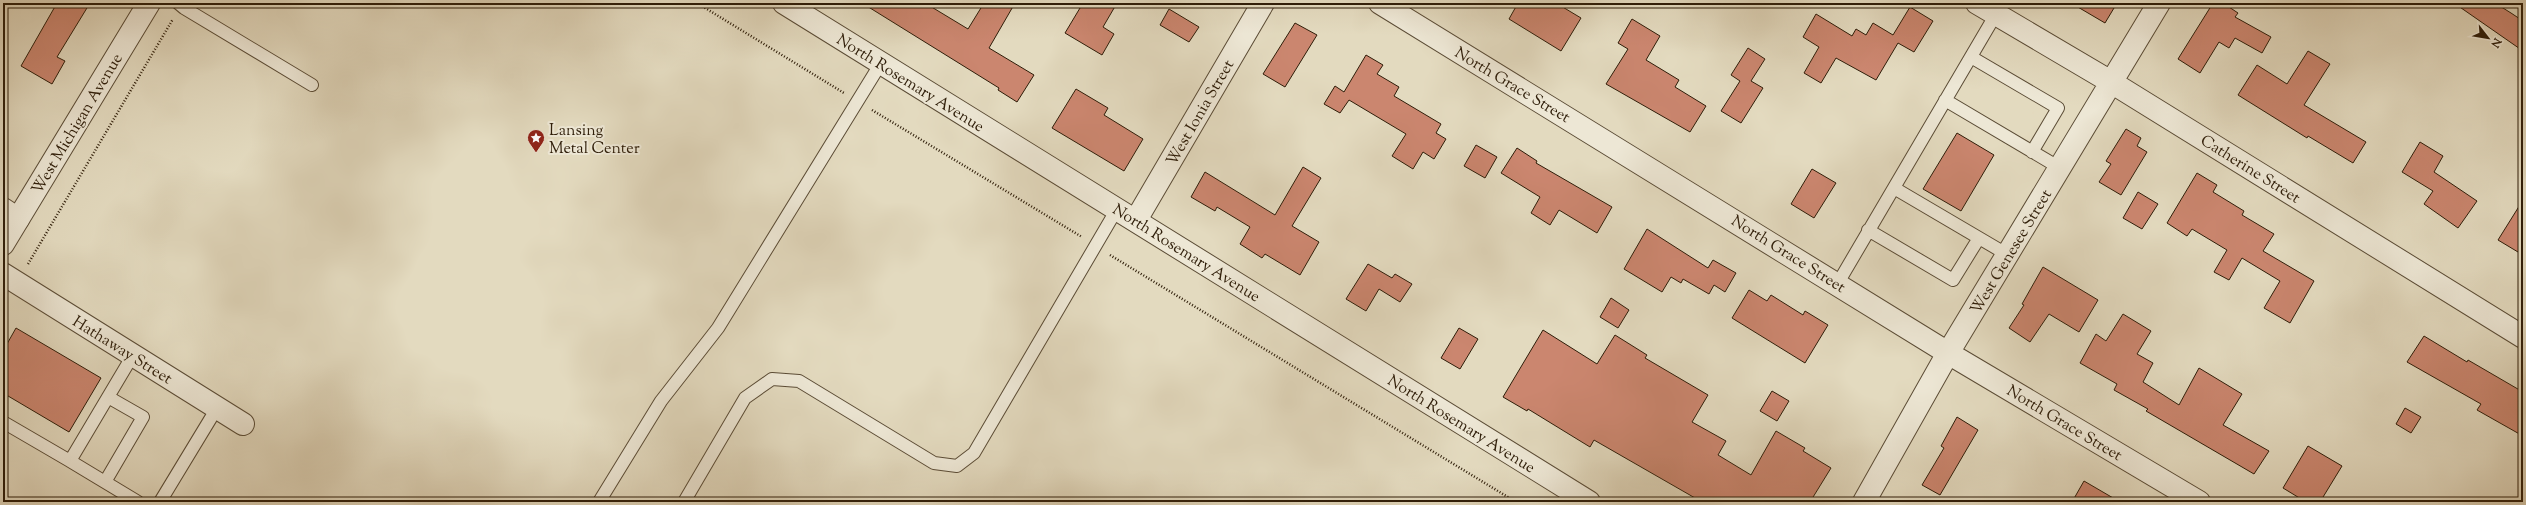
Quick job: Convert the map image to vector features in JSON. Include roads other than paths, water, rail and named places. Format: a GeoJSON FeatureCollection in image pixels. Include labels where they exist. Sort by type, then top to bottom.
{"type":"FeatureCollection","features":[{"type":"Feature","properties":{"kind":"street","name":"West Michigan Avenue"},"geometry":{"type":"LineString","coordinates":[[3,244],[11,214],[149,3]]}},
{"type":"Feature","properties":{"kind":"street","name":"North Rosemary Avenue"},"geometry":{"type":"LineString","coordinates":[[784,3],[1117,208],[1589,502]]}},
{"type":"Feature","properties":{"kind":"street","name":"West Ionia Street"},"geometry":{"type":"LineString","coordinates":[[1136,220],[1263,3]]}},
{"type":"Feature","properties":{"kind":"street","name":"North Grace Street"},"geometry":{"type":"LineString","coordinates":[[1380,3],[1838,283],[1948,353],[2199,502]]}},
{"type":"Feature","properties":{"kind":"street","name":"Catherine Street"},"geometry":{"type":"LineString","coordinates":[[1977,3],[2111,82],[2523,337]]}},
{"type":"Feature","properties":{"kind":"street","name":"West Genesee Street"},"geometry":{"type":"LineString","coordinates":[[1864,502],[1948,353],[2159,3]]}},
{"type":"Feature","properties":{"kind":"street","name":"Hathaway Street"},"geometry":{"type":"LineString","coordinates":[[10,278],[243,424]]}},
{"type":"Feature","properties":{"kind":"lane"},"geometry":{"type":"LineString","coordinates":[[180,4],[312,85]]}},
{"type":"Feature","properties":{"kind":"lane"},"geometry":{"type":"LineString","coordinates":[[1838,283],[1996,14]]}},
{"type":"Feature","properties":{"kind":"lane"},"geometry":{"type":"LineString","coordinates":[[1971,57],[2058,108],[2032,152]]}},
{"type":"Feature","properties":{"kind":"lane"},"geometry":{"type":"LineString","coordinates":[[599,502],[661,401],[718,328],[881,63]]}},
{"type":"Feature","properties":{"kind":"lane"},"geometry":{"type":"LineString","coordinates":[[1945,100],[2060,168]]}},
{"type":"Feature","properties":{"kind":"lane"},"geometry":{"type":"LineString","coordinates":[[1894,188],[2008,255]]}},
{"type":"Feature","properties":{"kind":"lane"},"geometry":{"type":"LineString","coordinates":[[684,502],[745,398],[772,379],[799,381],[934,463],[957,466],[974,453],[1117,208]]}},
{"type":"Feature","properties":{"kind":"lane"},"geometry":{"type":"LineString","coordinates":[[1868,230],[1953,280],[1979,238]]}},
{"type":"Feature","properties":{"kind":"lane"},"geometry":{"type":"LineString","coordinates":[[70,461],[133,355]]}},
{"type":"Feature","properties":{"kind":"lane"},"geometry":{"type":"LineString","coordinates":[[105,482],[143,417],[108,396]]}},
{"type":"Feature","properties":{"kind":"lane"},"geometry":{"type":"LineString","coordinates":[[160,502],[217,408]]}},
{"type":"Feature","properties":{"kind":"lane"},"geometry":{"type":"LineString","coordinates":[[3,422],[138,502]]}},
{"type":"Feature","properties":{"kind":"place","name":"Lansing Metal Center"},"geometry":{"type":"Point","coordinates":[536,153]}}]}
